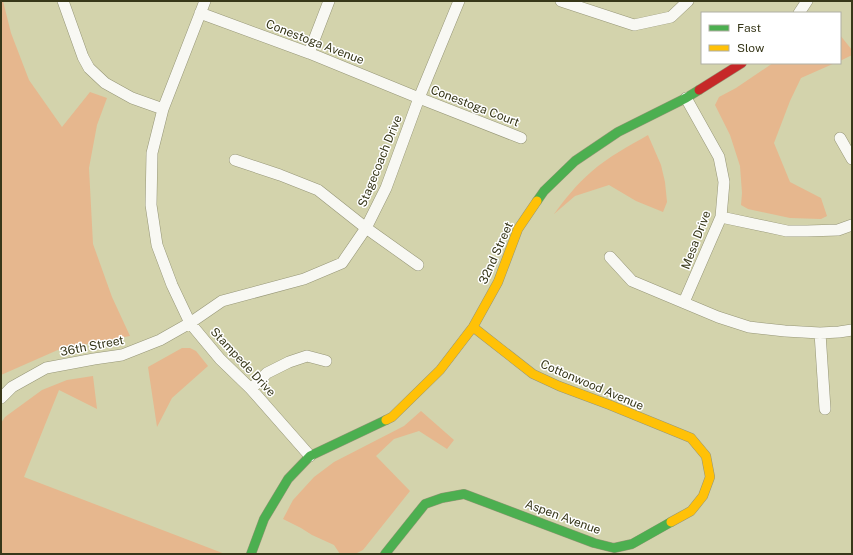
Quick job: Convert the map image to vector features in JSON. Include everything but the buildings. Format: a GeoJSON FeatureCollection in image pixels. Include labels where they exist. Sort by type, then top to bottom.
{"type":"FeatureCollection","features":[{"type":"Feature","properties":{"kind":"street"},"geometry":{"type":"LineString","coordinates":[[63,1],[83,57],[89,68],[105,83],[132,98],[163,108]]}},
{"type":"Feature","properties":{"kind":"street","name":"Stampede Drive"},"geometry":{"type":"LineString","coordinates":[[205,1],[163,108],[152,153],[151,205],[157,245],[172,285],[190,322],[220,359],[251,389],[310,456]]}},
{"type":"Feature","properties":{"kind":"street"},"geometry":{"type":"LineString","coordinates":[[309,53],[329,1]]}},
{"type":"Feature","properties":{"kind":"street","name":"Stagecoach Drive"},"geometry":{"type":"LineString","coordinates":[[190,322],[222,301],[304,279],[342,263],[366,228],[386,188],[419,98],[459,1]]}},
{"type":"Feature","properties":{"kind":"street"},"geometry":{"type":"LineString","coordinates":[[561,1],[634,25],[672,17],[688,1]]}},
{"type":"Feature","properties":{"kind":"street"},"geometry":{"type":"LineString","coordinates":[[800,12],[807,1]]}},
{"type":"Feature","properties":{"kind":"street","name":"Conestoga Avenue"},"geometry":{"type":"LineString","coordinates":[[200,13],[309,53],[419,98]]}},
{"type":"Feature","properties":{"kind":"street","name":"32nd Street"},"geometry":{"type":"LineString","coordinates":[[310,456],[392,417],[440,370],[473,327],[498,282],[518,229],[544,191],[575,161],[618,132],[686,98],[740,64]]}},
{"type":"Feature","properties":{"kind":"street","name":"Conestoga Court"},"geometry":{"type":"LineString","coordinates":[[419,98],[521,138]]}},
{"type":"Feature","properties":{"kind":"street","name":"Mesa Drive"},"geometry":{"type":"LineString","coordinates":[[684,302],[721,217],[724,182],[719,157],[686,98]]}},
{"type":"Feature","properties":{"kind":"street"},"geometry":{"type":"LineString","coordinates":[[840,138],[852,159]]}},
{"type":"Feature","properties":{"kind":"street"},"geometry":{"type":"LineString","coordinates":[[236,160],[318,190],[366,228],[418,265]]}},
{"type":"Feature","properties":{"kind":"street"},"geometry":{"type":"LineString","coordinates":[[721,217],[786,231],[838,230],[852,226]]}},
{"type":"Feature","properties":{"kind":"street"},"geometry":{"type":"LineString","coordinates":[[610,257],[632,281],[718,317],[749,326],[785,331],[820,333],[852,330]]}},
{"type":"Feature","properties":{"kind":"street","name":"36th Street"},"geometry":{"type":"LineString","coordinates":[[1,398],[12,387],[46,368],[122,355],[160,340],[190,322]]}},
{"type":"Feature","properties":{"kind":"street","name":"Cottonwood Avenue"},"geometry":{"type":"LineString","coordinates":[[473,327],[533,374],[559,386],[691,438],[706,456]]}},
{"type":"Feature","properties":{"kind":"street"},"geometry":{"type":"LineString","coordinates":[[820,333],[825,409]]}},
{"type":"Feature","properties":{"kind":"street"},"geometry":{"type":"LineString","coordinates":[[251,389],[268,373],[288,362],[306,356],[326,361]]}},
{"type":"Feature","properties":{"kind":"street"},"geometry":{"type":"LineString","coordinates":[[255,553],[264,519],[288,479],[310,456]]}},
{"type":"Feature","properties":{"kind":"street","name":"Aspen Avenue"},"geometry":{"type":"LineString","coordinates":[[385,554],[425,504],[442,498],[464,494],[594,543],[614,548],[632,544],[691,511],[703,496],[710,477],[706,456]]}},
{"type":"Feature","properties":{"kind":"shaded area"},"geometry":{"type":"Polygon","coordinates":[[[1,1],[3,1],[11,33],[29,80],[62,127],[90,92],[107,98],[97,125],[89,168],[93,244],[112,297],[130,336],[60,349],[1,375],[1,1]]]}},
{"type":"Feature","properties":{"kind":"shaded area"},"geometry":{"type":"Polygon","coordinates":[[[841,36],[852,50],[852,55],[841,60],[841,36]]]}},
{"type":"Feature","properties":{"kind":"shaded area"},"geometry":{"type":"Polygon","coordinates":[[[772,64],[833,64],[801,78],[790,101],[774,143],[790,182],[821,198],[827,216],[821,219],[790,218],[748,209],[741,205],[742,193],[740,166],[730,135],[715,105],[719,97],[736,88],[772,64]]]}},
{"type":"Feature","properties":{"kind":"shaded area"},"geometry":{"type":"Polygon","coordinates":[[[648,135],[661,165],[665,182],[667,202],[663,212],[636,201],[609,185],[575,196],[554,214],[571,192],[591,172],[611,157],[648,135]]]}},
{"type":"Feature","properties":{"kind":"shaded area"},"geometry":{"type":"Polygon","coordinates":[[[182,348],[190,348],[196,351],[208,366],[172,398],[157,427],[148,367],[182,348]]]}},
{"type":"Feature","properties":{"kind":"shaded area"},"geometry":{"type":"Polygon","coordinates":[[[93,376],[97,409],[59,390],[24,477],[225,554],[1,554],[1,423],[5,417],[42,390],[67,380],[93,376]]]}},
{"type":"Feature","properties":{"kind":"shaded area"},"geometry":{"type":"Polygon","coordinates":[[[421,411],[454,440],[447,449],[419,431],[394,439],[376,456],[410,491],[363,550],[355,554],[340,554],[334,545],[283,519],[293,500],[314,477],[334,462],[404,426],[421,411]]]}},
{"type":"Feature","properties":{"kind":"traffic: fast"},"geometry":{"type":"LineString","coordinates":[[537,201],[544,191],[575,161],[618,132],[699,90]]}},
{"type":"Feature","properties":{"kind":"traffic: fast"},"geometry":{"type":"LineString","coordinates":[[251,554],[264,519],[288,479],[310,456],[386,420]]}},
{"type":"Feature","properties":{"kind":"traffic: fast"},"geometry":{"type":"LineString","coordinates":[[385,554],[425,504],[442,498],[464,494],[594,543],[614,548],[632,544],[671,522]]}},
{"type":"Feature","properties":{"kind":"traffic: slow"},"geometry":{"type":"LineString","coordinates":[[386,420],[392,417],[440,370],[473,327],[498,282],[518,229],[537,201]]}},
{"type":"Feature","properties":{"kind":"traffic: slow"},"geometry":{"type":"LineString","coordinates":[[473,327],[533,374],[559,386],[691,438],[706,456],[710,477],[703,496],[691,511],[671,522]]}},
{"type":"Feature","properties":{"kind":"traffic: jam"},"geometry":{"type":"LineString","coordinates":[[699,90],[740,64]]}}]}
